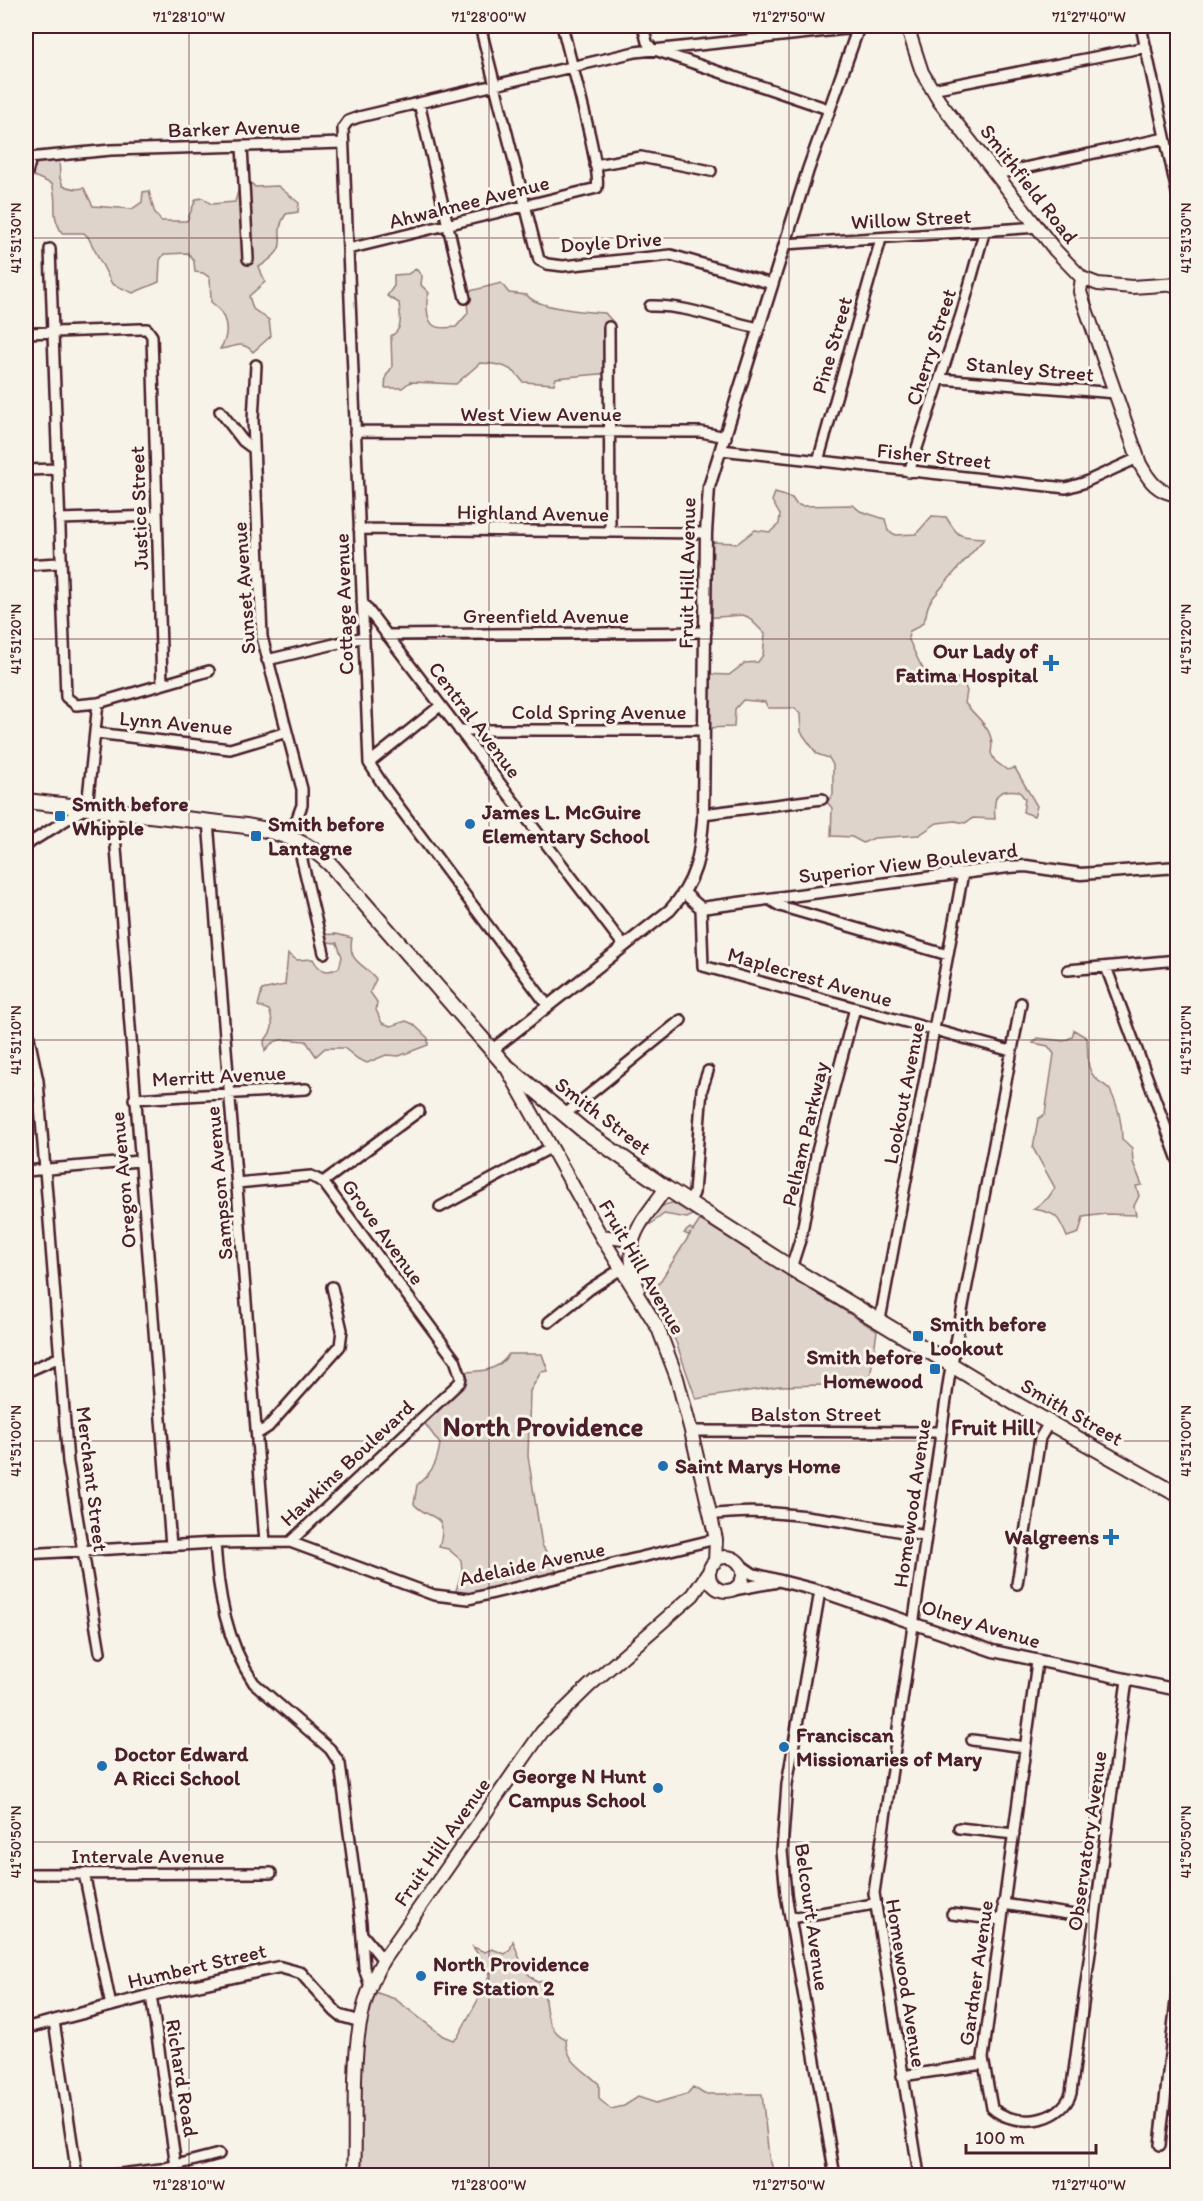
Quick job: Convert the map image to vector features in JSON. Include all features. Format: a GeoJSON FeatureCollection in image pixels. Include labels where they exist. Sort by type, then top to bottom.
{"type":"FeatureCollection","features":[{"type":"Feature","properties":{"kind":"main road","name":"Smithfield Road"},"geometry":{"type":"LineString","coordinates":[[907,26],[916,60],[932,89],[996,174],[1082,278]]}},
{"type":"Feature","properties":{"kind":"main road"},"geometry":{"type":"LineString","coordinates":[[1178,284],[1132,287],[1098,284],[1082,278],[1080,292],[1138,458],[1152,485],[1168,494],[1178,495]]}},
{"type":"Feature","properties":{"kind":"main road","name":"Smith Street"},"geometry":{"type":"LineString","coordinates":[[26,801],[265,829],[296,840],[331,865],[504,1064],[564,1115],[666,1188],[792,1268],[1049,1424],[1178,1495]]}},
{"type":"Feature","properties":{"kind":"main road","name":"Fruit Hill Avenue"},"geometry":{"type":"LineString","coordinates":[[504,1064],[601,1236],[640,1296],[667,1349],[691,1431],[716,1539],[729,1558]]}},
{"type":"Feature","properties":{"kind":"main road"},"geometry":{"type":"LineString","coordinates":[[640,1296],[630,1262],[630,1247],[634,1234],[666,1188]]}},
{"type":"Feature","properties":{"kind":"main road"},"geometry":{"type":"LineString","coordinates":[[601,1236],[623,1239],[634,1234]]}},
{"type":"Feature","properties":{"kind":"main road","name":"Fruit Hill Avenue"},"geometry":{"type":"LineString","coordinates":[[354,2175],[354,2077],[359,2021],[370,1986],[383,1960],[542,1732],[589,1686],[693,1595],[713,1566],[716,1539]]}},
{"type":"Feature","properties":{"kind":"main road"},"geometry":{"type":"LineString","coordinates":[[729,1558],[740,1565],[742,1578],[738,1586],[725,1590],[712,1583],[713,1566],[729,1558]]}},
{"type":"Feature","properties":{"kind":"main road","name":"Fruit Hill Avenue"},"geometry":{"type":"LineString","coordinates":[[693,1595],[725,1590]]}},
{"type":"Feature","properties":{"kind":"street","name":"Doyle Drive"},"geometry":{"type":"LineString","coordinates":[[480,26],[536,254],[547,264],[563,266],[671,255],[772,284]]}},
{"type":"Feature","properties":{"kind":"street"},"geometry":{"type":"LineString","coordinates":[[644,26],[647,42],[652,49],[828,109]]}},
{"type":"Feature","properties":{"kind":"street"},"geometry":{"type":"LineString","coordinates":[[1141,26],[1178,197]]}},
{"type":"Feature","properties":{"kind":"street"},"geometry":{"type":"LineString","coordinates":[[343,143],[343,128],[348,121],[571,65],[652,49],[858,28]]}},
{"type":"Feature","properties":{"kind":"street","name":"Fruit Hill Avenue"},"geometry":{"type":"LineString","coordinates":[[492,1050],[664,915],[684,893],[700,857],[703,814],[706,532],[709,487],[828,109],[858,28]]}},
{"type":"Feature","properties":{"kind":"street"},"geometry":{"type":"LineString","coordinates":[[562,29],[596,165],[641,157],[711,171]]}},
{"type":"Feature","properties":{"kind":"street"},"geometry":{"type":"LineString","coordinates":[[932,89],[1146,47]]}},
{"type":"Feature","properties":{"kind":"street"},"geometry":{"type":"LineString","coordinates":[[419,103],[465,298]]}},
{"type":"Feature","properties":{"kind":"street"},"geometry":{"type":"LineString","coordinates":[[996,174],[1165,138]]}},
{"type":"Feature","properties":{"kind":"street","name":"Barker Avenue"},"geometry":{"type":"LineString","coordinates":[[27,156],[111,150],[343,143]]}},
{"type":"Feature","properties":{"kind":"street","name":"Cottage Avenue"},"geometry":{"type":"LineString","coordinates":[[343,143],[369,763]]}},
{"type":"Feature","properties":{"kind":"street"},"geometry":{"type":"LineString","coordinates":[[242,146],[248,259]]}},
{"type":"Feature","properties":{"kind":"street"},"geometry":{"type":"LineString","coordinates":[[26,174],[27,156]]}},
{"type":"Feature","properties":{"kind":"street","name":"Ahwahnee Avenue"},"geometry":{"type":"LineString","coordinates":[[348,249],[524,208],[597,188],[596,165]]}},
{"type":"Feature","properties":{"kind":"street","name":"Willow Street"},"geometry":{"type":"LineString","coordinates":[[785,244],[984,233],[1039,227]]}},
{"type":"Feature","properties":{"kind":"street","name":"Cherry Street"},"geometry":{"type":"LineString","coordinates":[[909,472],[984,233]]}},
{"type":"Feature","properties":{"kind":"street","name":"Pine Street"},"geometry":{"type":"LineString","coordinates":[[818,461],[881,239]]}},
{"type":"Feature","properties":{"kind":"street"},"geometry":{"type":"LineString","coordinates":[[50,249],[59,563],[68,700],[76,705],[98,704],[209,671]]}},
{"type":"Feature","properties":{"kind":"street"},"geometry":{"type":"LineString","coordinates":[[650,306],[672,306],[692,310],[759,328]]}},
{"type":"Feature","properties":{"kind":"street"},"geometry":{"type":"LineString","coordinates":[[609,327],[610,532]]}},
{"type":"Feature","properties":{"kind":"street","name":"Justice Street"},"geometry":{"type":"LineString","coordinates":[[52,332],[141,329],[150,332],[162,684]]}},
{"type":"Feature","properties":{"kind":"street"},"geometry":{"type":"LineString","coordinates":[[26,333],[52,332]]}},
{"type":"Feature","properties":{"kind":"street","name":"Sunset Avenue"},"geometry":{"type":"LineString","coordinates":[[256,365],[254,449],[260,610],[267,660],[302,798],[296,840]]}},
{"type":"Feature","properties":{"kind":"street","name":"Stanley Street"},"geometry":{"type":"LineString","coordinates":[[940,379],[1116,393]]}},
{"type":"Feature","properties":{"kind":"street"},"geometry":{"type":"LineString","coordinates":[[220,411],[243,441],[254,449]]}},
{"type":"Feature","properties":{"kind":"street","name":"West View Avenue"},"geometry":{"type":"LineString","coordinates":[[355,431],[701,432],[726,436]]}},
{"type":"Feature","properties":{"kind":"street","name":"Fisher Street"},"geometry":{"type":"LineString","coordinates":[[721,450],[1066,488],[1083,483],[1138,458]]}},
{"type":"Feature","properties":{"kind":"street"},"geometry":{"type":"LineString","coordinates":[[26,470],[57,469]]}},
{"type":"Feature","properties":{"kind":"street"},"geometry":{"type":"LineString","coordinates":[[59,519],[157,516]]}},
{"type":"Feature","properties":{"kind":"street","name":"Highland Avenue"},"geometry":{"type":"LineString","coordinates":[[359,529],[706,532]]}},
{"type":"Feature","properties":{"kind":"street"},"geometry":{"type":"LineString","coordinates":[[26,565],[59,563]]}},
{"type":"Feature","properties":{"kind":"street","name":"Central Avenue"},"geometry":{"type":"LineString","coordinates":[[362,602],[624,946]]}},
{"type":"Feature","properties":{"kind":"street","name":"Greenfield Avenue"},"geometry":{"type":"LineString","coordinates":[[386,635],[706,632]]}},
{"type":"Feature","properties":{"kind":"street"},"geometry":{"type":"LineString","coordinates":[[267,660],[364,637]]}},
{"type":"Feature","properties":{"kind":"street"},"geometry":{"type":"LineString","coordinates":[[26,845],[87,807],[98,704]]}},
{"type":"Feature","properties":{"kind":"street"},"geometry":{"type":"LineString","coordinates":[[440,706],[369,763],[387,791],[548,1006]]}},
{"type":"Feature","properties":{"kind":"street","name":"Cold Spring Avenue"},"geometry":{"type":"LineString","coordinates":[[459,730],[703,730]]}},
{"type":"Feature","properties":{"kind":"street","name":"Lynn Avenue"},"geometry":{"type":"LineString","coordinates":[[96,733],[230,749],[286,732]]}},
{"type":"Feature","properties":{"kind":"street"},"geometry":{"type":"LineString","coordinates":[[703,814],[822,799]]}},
{"type":"Feature","properties":{"kind":"street","name":"Oregon Avenue"},"geometry":{"type":"LineString","coordinates":[[113,810],[171,1546]]}},
{"type":"Feature","properties":{"kind":"street","name":"Sampson Avenue"},"geometry":{"type":"LineString","coordinates":[[208,821],[265,1542]]}},
{"type":"Feature","properties":{"kind":"street"},"geometry":{"type":"LineString","coordinates":[[296,840],[324,953]]}},
{"type":"Feature","properties":{"kind":"street","name":"Superior View Boulevard"},"geometry":{"type":"LineString","coordinates":[[701,908],[1018,866],[1081,874],[1178,867]]}},
{"type":"Feature","properties":{"kind":"street","name":"Lookout Avenue"},"geometry":{"type":"LineString","coordinates":[[880,1320],[963,873]]}},
{"type":"Feature","properties":{"kind":"street"},"geometry":{"type":"LineString","coordinates":[[684,893],[701,908]]}},
{"type":"Feature","properties":{"kind":"street"},"geometry":{"type":"LineString","coordinates":[[770,900],[780,906],[948,955]]}},
{"type":"Feature","properties":{"kind":"street","name":"Maplecrest Avenue"},"geometry":{"type":"LineString","coordinates":[[701,908],[703,966],[1011,1051]]}},
{"type":"Feature","properties":{"kind":"street"},"geometry":{"type":"LineString","coordinates":[[1068,970],[1178,960]]}},
{"type":"Feature","properties":{"kind":"street"},"geometry":{"type":"LineString","coordinates":[[1106,967],[1178,1160]]}},
{"type":"Feature","properties":{"kind":"street","name":"Homewood Avenue"},"geometry":{"type":"LineString","coordinates":[[919,2175],[874,1904],[940,1432],[1021,1003]]}},
{"type":"Feature","properties":{"kind":"street","name":"Pelham Parkway"},"geometry":{"type":"LineString","coordinates":[[792,1268],[801,1236],[816,1155],[855,1008]]}},
{"type":"Feature","properties":{"kind":"street"},"geometry":{"type":"LineString","coordinates":[[564,1115],[681,1020]]}},
{"type":"Feature","properties":{"kind":"street","name":"Merchant Street"},"geometry":{"type":"LineString","coordinates":[[26,1023],[38,1081],[68,1462],[100,1652]]}},
{"type":"Feature","properties":{"kind":"street"},"geometry":{"type":"LineString","coordinates":[[689,1203],[694,1194],[702,1089],[708,1071]]}},
{"type":"Feature","properties":{"kind":"street","name":"Merritt Avenue"},"geometry":{"type":"LineString","coordinates":[[134,1099],[306,1089]]}},
{"type":"Feature","properties":{"kind":"street"},"geometry":{"type":"LineString","coordinates":[[323,1182],[419,1111]]}},
{"type":"Feature","properties":{"kind":"street"},"geometry":{"type":"LineString","coordinates":[[440,1207],[550,1148]]}},
{"type":"Feature","properties":{"kind":"street"},"geometry":{"type":"LineString","coordinates":[[26,1171],[139,1161]]}},
{"type":"Feature","properties":{"kind":"street","name":"Grove Avenue"},"geometry":{"type":"LineString","coordinates":[[237,1183],[310,1176],[323,1182],[455,1360],[461,1377]]}},
{"type":"Feature","properties":{"kind":"street"},"geometry":{"type":"LineString","coordinates":[[549,1322],[590,1289],[621,1269]]}},
{"type":"Feature","properties":{"kind":"street"},"geometry":{"type":"LineString","coordinates":[[257,1434],[268,1427],[334,1354],[343,1337],[332,1287]]}},
{"type":"Feature","properties":{"kind":"street"},"geometry":{"type":"LineString","coordinates":[[26,1372],[60,1357]]}},
{"type":"Feature","properties":{"kind":"street","name":"Hawkins Boulevard"},"geometry":{"type":"LineString","coordinates":[[26,1554],[214,1543],[290,1542],[455,1387],[461,1377]]}},
{"type":"Feature","properties":{"kind":"street"},"geometry":{"type":"LineString","coordinates":[[1017,1584],[1040,1438],[1049,1424]]}},
{"type":"Feature","properties":{"kind":"street","name":"Balston Street"},"geometry":{"type":"LineString","coordinates":[[691,1431],[940,1432]]}},
{"type":"Feature","properties":{"kind":"street"},"geometry":{"type":"LineString","coordinates":[[710,1515],[726,1513],[786,1515],[926,1536]]}},
{"type":"Feature","properties":{"kind":"street","name":"Adelaide Avenue"},"geometry":{"type":"LineString","coordinates":[[290,1542],[434,1594],[469,1599],[716,1539]]}},
{"type":"Feature","properties":{"kind":"street"},"geometry":{"type":"LineString","coordinates":[[214,1543],[229,1633],[244,1669],[254,1683],[330,1749],[340,1764],[362,1934],[364,1968],[370,1986]]}},
{"type":"Feature","properties":{"kind":"street","name":"Olney Avenue"},"geometry":{"type":"LineString","coordinates":[[740,1565],[753,1574],[820,1592],[913,1625],[1037,1662],[1178,1690]]}},
{"type":"Feature","properties":{"kind":"street","name":"Olney Avenue"},"geometry":{"type":"LineString","coordinates":[[725,1590],[778,1582]]}},
{"type":"Feature","properties":{"kind":"street","name":"Belcourt Avenue"},"geometry":{"type":"LineString","coordinates":[[820,1592],[787,1784],[783,1830],[783,1873],[836,2175]]}},
{"type":"Feature","properties":{"kind":"street","name":"Gardner Avenue"},"geometry":{"type":"LineString","coordinates":[[1037,1662],[983,2064],[990,2104],[1004,2117],[1012,2120],[1035,2120],[1056,2113],[1068,2101],[1082,2007]]}},
{"type":"Feature","properties":{"kind":"street","name":"Observatory Avenue"},"geometry":{"type":"LineString","coordinates":[[1082,2007],[1128,1680]]}},
{"type":"Feature","properties":{"kind":"street"},"geometry":{"type":"LineString","coordinates":[[972,1740],[1025,1747]]}},
{"type":"Feature","properties":{"kind":"street"},"geometry":{"type":"LineString","coordinates":[[959,1828],[1014,1834]]}},
{"type":"Feature","properties":{"kind":"street","name":"Intervale Avenue"},"geometry":{"type":"LineString","coordinates":[[26,1874],[271,1873]]}},
{"type":"Feature","properties":{"kind":"street"},"geometry":{"type":"LineString","coordinates":[[84,1874],[111,2006]]}},
{"type":"Feature","properties":{"kind":"street"},"geometry":{"type":"LineString","coordinates":[[790,1918],[874,1904]]}},
{"type":"Feature","properties":{"kind":"street"},"geometry":{"type":"LineString","coordinates":[[1004,1904],[1094,1918]]}},
{"type":"Feature","properties":{"kind":"street"},"geometry":{"type":"LineString","coordinates":[[952,1914],[1001,1920]]}},
{"type":"Feature","properties":{"kind":"street"},"geometry":{"type":"LineString","coordinates":[[362,1934],[383,1960]]}},
{"type":"Feature","properties":{"kind":"street","name":"Humbert Street"},"geometry":{"type":"LineString","coordinates":[[26,2028],[151,1995],[279,1966],[301,1973],[341,2016],[359,2021]]}},
{"type":"Feature","properties":{"kind":"street"},"geometry":{"type":"LineString","coordinates":[[1160,2145],[1178,1983]]}},
{"type":"Feature","properties":{"kind":"street","name":"Richard Road"},"geometry":{"type":"LineString","coordinates":[[151,1995],[176,2166]]}},
{"type":"Feature","properties":{"kind":"street"},"geometry":{"type":"LineString","coordinates":[[54,2021],[77,2175]]}},
{"type":"Feature","properties":{"kind":"street"},"geometry":{"type":"LineString","coordinates":[[902,2076],[983,2064]]}},
{"type":"Feature","properties":{"kind":"street"},"geometry":{"type":"LineString","coordinates":[[104,2175],[176,2166],[219,2154]]}},
{"type":"Feature","properties":{"kind":"shaded area"},"geometry":{"type":"Polygon","coordinates":[[[59,156],[60,178],[63,186],[84,188],[93,206],[132,209],[142,202],[143,192],[149,191],[154,211],[161,221],[187,221],[196,199],[203,198],[211,204],[235,202],[243,174],[255,187],[278,186],[299,203],[298,212],[286,214],[282,222],[280,246],[277,252],[259,267],[265,282],[249,296],[253,309],[269,320],[271,336],[253,352],[241,345],[220,349],[226,330],[224,317],[211,302],[210,278],[203,273],[195,272],[194,261],[188,253],[164,254],[160,260],[159,282],[133,293],[112,284],[88,237],[84,233],[62,233],[56,219],[52,184],[27,173],[28,162],[59,156]]]}},
{"type":"Feature","properties":{"kind":"shaded area"},"geometry":{"type":"Polygon","coordinates":[[[416,269],[422,276],[421,285],[429,293],[427,302],[429,320],[439,327],[456,327],[468,313],[466,292],[501,283],[509,293],[527,295],[540,303],[605,313],[613,322],[610,373],[556,378],[554,384],[523,382],[509,369],[499,365],[480,363],[456,384],[410,382],[402,388],[385,388],[386,376],[392,367],[391,336],[400,326],[399,303],[387,296],[394,286],[394,275],[408,274],[416,269]]]}},
{"type":"Feature","properties":{"kind":"shaded area"},"geometry":{"type":"Polygon","coordinates":[[[775,493],[792,498],[796,504],[802,506],[853,505],[860,511],[885,519],[888,531],[896,535],[916,534],[932,516],[946,517],[954,530],[961,535],[985,538],[932,599],[927,608],[925,620],[910,631],[908,638],[921,665],[930,677],[942,682],[961,677],[967,691],[965,703],[988,731],[991,737],[991,753],[995,761],[1007,770],[1015,768],[1037,806],[1034,816],[1023,812],[1025,799],[1019,791],[1011,790],[997,796],[995,819],[973,818],[965,823],[955,821],[937,823],[919,835],[874,838],[863,843],[852,837],[831,836],[832,808],[827,802],[833,795],[833,765],[829,758],[817,754],[801,732],[800,714],[795,708],[768,708],[765,702],[743,700],[735,709],[734,727],[704,728],[705,674],[729,675],[745,663],[758,662],[763,655],[765,634],[743,615],[705,618],[707,542],[738,543],[755,530],[770,532],[779,524],[780,515],[772,501],[775,493]]]}},
{"type":"Feature","properties":{"kind":"shaded area"},"geometry":{"type":"Polygon","coordinates":[[[336,934],[352,938],[351,946],[354,957],[376,979],[370,992],[377,1002],[376,1010],[382,1023],[391,1026],[406,1021],[413,1024],[428,1038],[428,1045],[399,1056],[386,1055],[367,1063],[344,1048],[325,1048],[316,1056],[306,1041],[278,1041],[265,1051],[264,1041],[270,1033],[272,1023],[269,1010],[258,1006],[262,990],[285,985],[288,954],[297,960],[313,959],[324,970],[331,971],[339,968],[342,957],[337,943],[325,942],[320,935],[336,934]]]}},
{"type":"Feature","properties":{"kind":"shaded area"},"geometry":{"type":"Polygon","coordinates":[[[1074,1030],[1087,1038],[1088,1064],[1091,1072],[1110,1090],[1113,1096],[1119,1114],[1122,1139],[1132,1148],[1133,1162],[1142,1185],[1136,1186],[1139,1196],[1134,1206],[1136,1215],[1105,1214],[1083,1217],[1079,1233],[1067,1237],[1055,1216],[1033,1209],[1048,1198],[1055,1188],[1033,1148],[1038,1119],[1045,1114],[1054,1054],[1048,1046],[1033,1043],[1038,1038],[1064,1041],[1072,1037],[1074,1030]]]}},
{"type":"Feature","properties":{"kind":"shaded area"},"geometry":{"type":"Polygon","coordinates":[[[674,1203],[693,1215],[687,1218],[664,1214],[644,1229],[660,1208],[674,1203]]]}},
{"type":"Feature","properties":{"kind":"shaded area"},"geometry":{"type":"Polygon","coordinates":[[[700,1220],[877,1331],[869,1384],[780,1386],[696,1399],[676,1342],[652,1294],[691,1233],[688,1235],[684,1233],[690,1228],[693,1231],[700,1220]]]}},
{"type":"Feature","properties":{"kind":"shaded area"},"geometry":{"type":"Polygon","coordinates":[[[509,1354],[542,1354],[548,1371],[541,1372],[530,1391],[528,1456],[542,1545],[555,1567],[558,1582],[476,1603],[453,1600],[462,1571],[461,1560],[448,1549],[439,1547],[442,1535],[440,1522],[414,1504],[417,1485],[433,1467],[440,1444],[423,1421],[457,1387],[459,1372],[493,1368],[509,1354]]]}},
{"type":"Feature","properties":{"kind":"shaded area"},"geometry":{"type":"Polygon","coordinates":[[[513,1941],[524,1970],[537,1982],[544,1981],[547,2015],[553,2029],[566,2039],[572,2060],[599,2084],[599,2099],[611,2109],[624,2106],[638,2097],[656,2103],[687,2094],[693,2087],[704,2094],[762,2094],[769,2157],[775,2175],[354,2176],[355,2066],[372,1991],[395,1999],[443,2036],[453,2040],[457,2038],[485,1987],[490,1972],[473,1947],[485,1952],[492,1949],[505,1954],[510,1950],[513,1941]]]}},
{"type":"Feature","properties":{"kind":"place","name":"Our Lady of Fatima Hospital"},"geometry":{"type":"Point","coordinates":[1051,663]}},
{"type":"Feature","properties":{"kind":"place","name":"Smith before Whipple"},"geometry":{"type":"Point","coordinates":[60,816]}},
{"type":"Feature","properties":{"kind":"place","name":"James L. McGuire Elementary School"},"geometry":{"type":"Point","coordinates":[470,824]}},
{"type":"Feature","properties":{"kind":"place","name":"Smith before Lantagne"},"geometry":{"type":"Point","coordinates":[256,836]}},
{"type":"Feature","properties":{"kind":"place","name":"Smith before Lookout"},"geometry":{"type":"Point","coordinates":[918,1336]}},
{"type":"Feature","properties":{"kind":"place","name":"Smith before Homewood"},"geometry":{"type":"Point","coordinates":[935,1369]}},
{"type":"Feature","properties":{"kind":"place","name":"Saint Marys Home"},"geometry":{"type":"Point","coordinates":[663,1466]}},
{"type":"Feature","properties":{"kind":"place","name":"Walgreens"},"geometry":{"type":"Point","coordinates":[1111,1537]}},
{"type":"Feature","properties":{"kind":"place","name":"Franciscan Missionaries of Mary"},"geometry":{"type":"Point","coordinates":[784,1747]}},
{"type":"Feature","properties":{"kind":"place","name":"Doctor Edward A Ricci School"},"geometry":{"type":"Point","coordinates":[102,1766]}},
{"type":"Feature","properties":{"kind":"place","name":"George N Hunt Campus School"},"geometry":{"type":"Point","coordinates":[658,1788]}},
{"type":"Feature","properties":{"kind":"place","name":"North Providence Fire Station 2"},"geometry":{"type":"Point","coordinates":[421,1976]}},
{"type":"Feature","properties":{"kind":"district","name":"North Providence"},"geometry":{"type":"Point","coordinates":[543,1427]}},
{"type":"Feature","properties":{"kind":"district","name":"Fruit Hill"},"geometry":{"type":"Point","coordinates":[993,1427]}}]}
